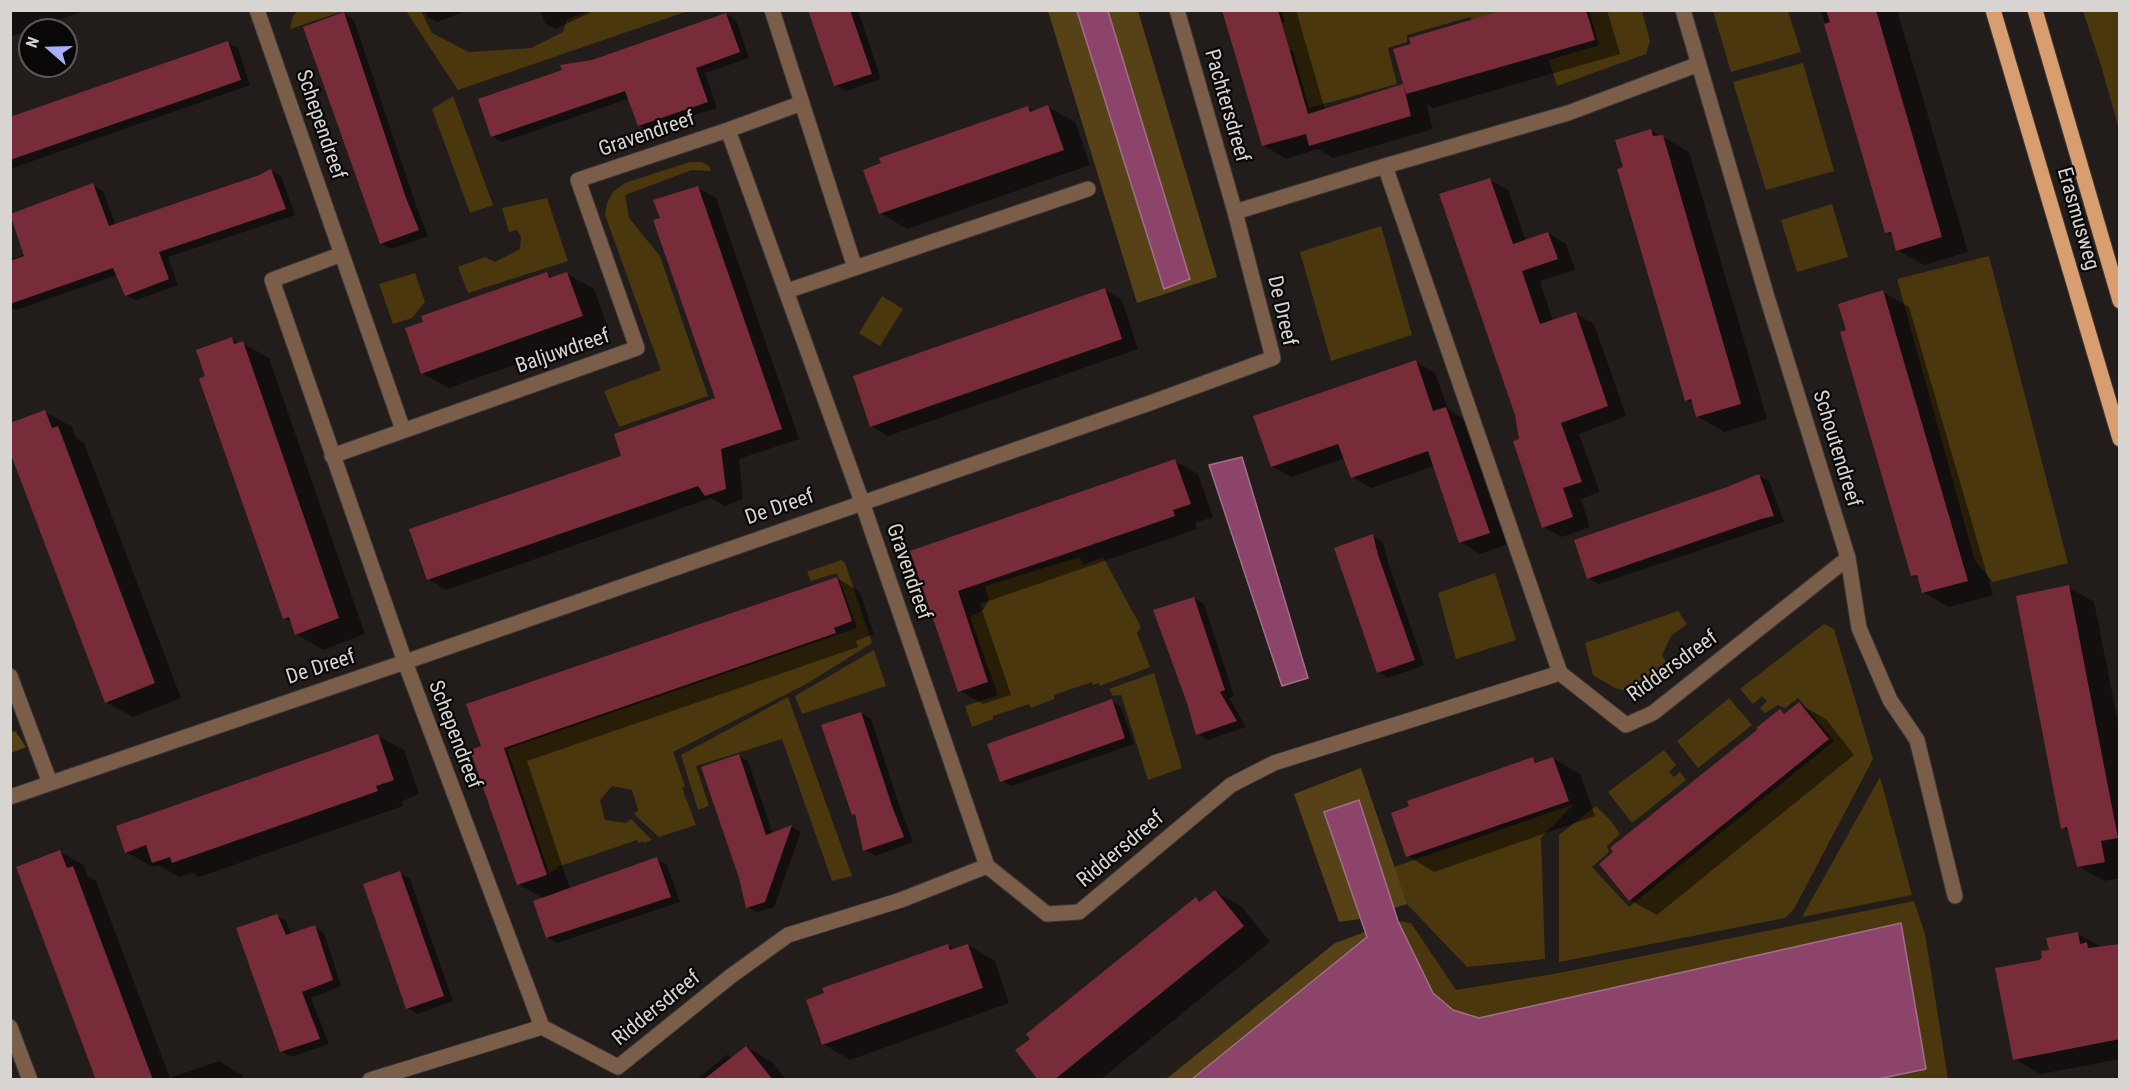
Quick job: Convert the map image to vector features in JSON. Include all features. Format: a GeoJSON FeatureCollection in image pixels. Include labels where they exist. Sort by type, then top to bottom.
{"type":"FeatureCollection","features":[{"type":"Feature","properties":{"kind":"main road","name":"Erasmusweg"},"geometry":{"type":"LineString","coordinates":[[1994,10],[2120,439]]}},
{"type":"Feature","properties":{"kind":"main road","name":"Erasmusweg"},"geometry":{"type":"LineString","coordinates":[[2035,10],[2120,301]]}},
{"type":"Feature","properties":{"kind":"street","name":"Schependreef"},"geometry":{"type":"LineString","coordinates":[[257,10],[403,430]]}},
{"type":"Feature","properties":{"kind":"street"},"geometry":{"type":"LineString","coordinates":[[772,10],[855,268]]}},
{"type":"Feature","properties":{"kind":"street","name":"Pachtersdreef"},"geometry":{"type":"LineString","coordinates":[[1177,10],[1235,212]]}},
{"type":"Feature","properties":{"kind":"street","name":"Schoutendreef"},"geometry":{"type":"LineString","coordinates":[[1683,10],[1767,297],[1848,558],[1859,628],[1890,700],[1917,740],[1955,896]]}},
{"type":"Feature","properties":{"kind":"street"},"geometry":{"type":"LineString","coordinates":[[1235,212],[1568,113],[1699,64]]}},
{"type":"Feature","properties":{"kind":"street","name":"Gravendreef"},"geometry":{"type":"LineString","coordinates":[[578,180],[802,103]]}},
{"type":"Feature","properties":{"kind":"street","name":"Gravendreef"},"geometry":{"type":"LineString","coordinates":[[728,130],[862,502],[987,866]]}},
{"type":"Feature","properties":{"kind":"street"},"geometry":{"type":"LineString","coordinates":[[1384,166],[1560,673]]}},
{"type":"Feature","properties":{"kind":"street","name":"Baljuwdreef"},"geometry":{"type":"LineString","coordinates":[[403,430],[637,348],[578,180]]}},
{"type":"Feature","properties":{"kind":"street"},"geometry":{"type":"LineString","coordinates":[[787,291],[1089,189]]}},
{"type":"Feature","properties":{"kind":"street","name":"De Dreef"},"geometry":{"type":"LineString","coordinates":[[10,797],[405,662],[1273,358],[1235,212]]}},
{"type":"Feature","properties":{"kind":"street","name":"Schependreef"},"geometry":{"type":"LineString","coordinates":[[342,254],[272,280],[405,662],[542,1028]]}},
{"type":"Feature","properties":{"kind":"street"},"geometry":{"type":"LineString","coordinates":[[332,456],[403,430]]}},
{"type":"Feature","properties":{"kind":"street","name":"Riddersdreef"},"geometry":{"type":"LineString","coordinates":[[542,1028],[618,1067],[731,976],[788,935],[901,900],[987,866],[1047,914],[1079,912],[1231,786],[1274,763],[1560,673],[1626,725],[1653,713],[1848,558]]}},
{"type":"Feature","properties":{"kind":"street"},"geometry":{"type":"LineString","coordinates":[[10,676],[50,783]]}},
{"type":"Feature","properties":{"kind":"street"},"geometry":{"type":"LineString","coordinates":[[10,1027],[30,1080]]}},
{"type":"Feature","properties":{"kind":"street"},"geometry":{"type":"LineString","coordinates":[[370,1080],[542,1028]]}},
{"type":"Feature","properties":{"kind":"shaded area"},"geometry":{"type":"Polygon","coordinates":[[[298,10],[344,11],[290,29],[293,16],[298,10]]]}},
{"type":"Feature","properties":{"kind":"shaded area"},"geometry":{"type":"Polygon","coordinates":[[[1281,10],[1499,10],[1499,14],[1472,21],[1470,17],[1407,35],[1407,42],[1388,48],[1397,84],[1309,108],[1293,51],[1287,51],[1279,25],[1285,22],[1281,10]]]}},
{"type":"Feature","properties":{"kind":"shaded area"},"geometry":{"type":"Polygon","coordinates":[[[406,11],[421,11],[432,33],[469,52],[531,48],[563,32],[567,19],[590,11],[688,11],[458,90],[406,11]]]}},
{"type":"Feature","properties":{"kind":"shaded area"},"geometry":{"type":"Polygon","coordinates":[[[1048,11],[1077,11],[1165,289],[1190,279],[1108,11],[1138,11],[1217,277],[1137,303],[1048,11]]]}},
{"type":"Feature","properties":{"kind":"shaded area"},"geometry":{"type":"Polygon","coordinates":[[[1077,11],[1108,11],[1190,279],[1164,289],[1077,11]]]}},
{"type":"Feature","properties":{"kind":"shaded area"},"geometry":{"type":"Polygon","coordinates":[[[1589,11],[1642,11],[1650,41],[1646,54],[1557,86],[1549,60],[1599,45],[1589,11]]]}},
{"type":"Feature","properties":{"kind":"shaded area"},"geometry":{"type":"Polygon","coordinates":[[[1713,11],[1788,11],[1801,52],[1731,72],[1713,11]]]}},
{"type":"Feature","properties":{"kind":"shaded area"},"geometry":{"type":"Polygon","coordinates":[[[2083,11],[2119,11],[2119,129],[2102,69],[2083,11]]]}},
{"type":"Feature","properties":{"kind":"shaded area"},"geometry":{"type":"Polygon","coordinates":[[[1803,63],[1834,171],[1766,190],[1733,82],[1803,63]]]}},
{"type":"Feature","properties":{"kind":"shaded area"},"geometry":{"type":"Polygon","coordinates":[[[453,96],[493,205],[470,213],[432,109],[453,96]]]}},
{"type":"Feature","properties":{"kind":"shaded area"},"geometry":{"type":"Polygon","coordinates":[[[690,162],[702,162],[709,166],[711,171],[692,170],[625,195],[629,218],[660,256],[708,396],[619,427],[604,391],[661,370],[605,215],[607,203],[613,192],[625,183],[690,162]]]}},
{"type":"Feature","properties":{"kind":"shaded area"},"geometry":{"type":"Polygon","coordinates":[[[547,198],[568,261],[468,293],[458,267],[485,257],[495,262],[520,249],[521,237],[517,230],[509,232],[502,208],[547,198]]]}},
{"type":"Feature","properties":{"kind":"shaded area"},"geometry":{"type":"Polygon","coordinates":[[[1832,204],[1848,257],[1797,272],[1781,220],[1832,204]]]}},
{"type":"Feature","properties":{"kind":"shaded area"},"geometry":{"type":"Polygon","coordinates":[[[1381,226],[1412,335],[1331,361],[1300,252],[1381,226]]]}},
{"type":"Feature","properties":{"kind":"shaded area"},"geometry":{"type":"Polygon","coordinates":[[[1989,256],[2068,563],[1993,582],[1975,561],[1897,279],[1989,256]]]}},
{"type":"Feature","properties":{"kind":"shaded area"},"geometry":{"type":"Polygon","coordinates":[[[415,273],[425,302],[412,318],[393,324],[379,284],[415,273]]]}},
{"type":"Feature","properties":{"kind":"shaded area"},"geometry":{"type":"Polygon","coordinates":[[[882,296],[903,309],[880,346],[859,333],[882,296]]]}},
{"type":"Feature","properties":{"kind":"shaded area"},"geometry":{"type":"Polygon","coordinates":[[[1242,457],[1308,678],[1282,686],[1209,465],[1242,457]]]}},
{"type":"Feature","properties":{"kind":"shaded area"},"geometry":{"type":"Polygon","coordinates":[[[1080,557],[1083,565],[1103,557],[1141,627],[1137,633],[1150,667],[1100,686],[1099,683],[1093,685],[1092,682],[1054,695],[1054,699],[1031,708],[1029,704],[993,716],[993,719],[972,727],[965,706],[998,695],[970,617],[983,610],[989,600],[985,586],[1080,557]]]}},
{"type":"Feature","properties":{"kind":"shaded area"},"geometry":{"type":"Polygon","coordinates":[[[841,560],[845,563],[872,643],[808,683],[673,752],[685,786],[682,788],[696,825],[659,837],[634,814],[638,810],[632,790],[612,786],[600,800],[605,820],[626,823],[631,819],[652,840],[639,843],[637,840],[557,867],[549,873],[507,749],[857,628],[837,573],[811,581],[807,572],[841,560]]]}},
{"type":"Feature","properties":{"kind":"shaded area"},"geometry":{"type":"Polygon","coordinates":[[[1495,573],[1516,640],[1456,659],[1438,593],[1495,573]]]}},
{"type":"Feature","properties":{"kind":"shaded area"},"geometry":{"type":"Polygon","coordinates":[[[1678,611],[1687,624],[1671,636],[1662,655],[1673,674],[1648,691],[1630,692],[1615,688],[1593,675],[1585,643],[1678,611]]]}},
{"type":"Feature","properties":{"kind":"shaded area"},"geometry":{"type":"Polygon","coordinates":[[[1824,624],[1834,629],[1873,759],[1794,909],[1785,918],[1559,962],[1559,835],[1596,806],[1611,821],[1620,834],[1607,846],[1609,852],[1592,867],[1629,907],[1834,741],[1798,698],[1785,708],[1778,705],[1765,713],[1760,708],[1767,701],[1762,696],[1753,704],[1740,689],[1824,624]]]}},
{"type":"Feature","properties":{"kind":"shaded area"},"geometry":{"type":"Polygon","coordinates":[[[874,650],[886,686],[802,714],[795,696],[874,650]]]}},
{"type":"Feature","properties":{"kind":"shaded area"},"geometry":{"type":"Polygon","coordinates":[[[1154,673],[1182,768],[1148,780],[1121,695],[1113,696],[1109,689],[1154,673]]]}},
{"type":"Feature","properties":{"kind":"shaded area"},"geometry":{"type":"Polygon","coordinates":[[[788,697],[852,876],[832,881],[782,739],[696,766],[709,806],[698,810],[681,755],[788,697]]]}},
{"type":"Feature","properties":{"kind":"shaded area"},"geometry":{"type":"Polygon","coordinates":[[[1729,698],[1752,725],[1698,768],[1677,741],[1729,698]]]}},
{"type":"Feature","properties":{"kind":"shaded area"},"geometry":{"type":"Polygon","coordinates":[[[11,731],[16,732],[26,747],[11,753],[11,731]]]}},
{"type":"Feature","properties":{"kind":"shaded area"},"geometry":{"type":"Polygon","coordinates":[[[1664,750],[1676,765],[1669,772],[1674,777],[1680,772],[1686,780],[1632,823],[1608,792],[1664,750]]]}},
{"type":"Feature","properties":{"kind":"shaded area"},"geometry":{"type":"Polygon","coordinates":[[[1361,768],[1407,904],[1394,908],[1359,800],[1325,812],[1360,919],[1339,922],[1294,794],[1361,768]]]}},
{"type":"Feature","properties":{"kind":"shaded area"},"geometry":{"type":"Polygon","coordinates":[[[1880,777],[1912,895],[1802,917],[1880,777]]]}},
{"type":"Feature","properties":{"kind":"shaded area"},"geometry":{"type":"Polygon","coordinates":[[[1359,800],[1398,921],[1433,993],[1453,1010],[1479,1018],[1901,923],[1926,1069],[1873,1080],[1192,1079],[1367,937],[1324,812],[1359,800]]]}},
{"type":"Feature","properties":{"kind":"shaded area"},"geometry":{"type":"Polygon","coordinates":[[[1574,804],[1541,838],[1545,959],[1467,967],[1407,904],[1394,867],[1574,804]]]}},
{"type":"Feature","properties":{"kind":"shaded area"},"geometry":{"type":"Polygon","coordinates":[[[1914,901],[1925,934],[1948,1079],[1873,1079],[1926,1069],[1901,923],[1479,1018],[1453,1010],[1433,993],[1398,921],[1411,923],[1456,990],[1559,973],[1914,901]]]}},
{"type":"Feature","properties":{"kind":"shaded area"},"geometry":{"type":"Polygon","coordinates":[[[1365,932],[1367,937],[1192,1079],[1165,1080],[1335,943],[1365,932]]]}},
{"type":"Feature","properties":{"kind":"building"},"geometry":{"type":"Polygon","coordinates":[[[808,10],[850,10],[872,74],[834,86],[808,10]]]}},
{"type":"Feature","properties":{"kind":"building"},"geometry":{"type":"Polygon","coordinates":[[[1222,10],[1278,10],[1308,114],[1403,84],[1411,116],[1309,146],[1306,134],[1262,146],[1222,10]]]}},
{"type":"Feature","properties":{"kind":"building"},"geometry":{"type":"Polygon","coordinates":[[[1504,10],[1586,10],[1595,40],[1406,94],[1393,49],[1411,44],[1409,38],[1504,10]]]}},
{"type":"Feature","properties":{"kind":"building"},"geometry":{"type":"Polygon","coordinates":[[[1826,10],[1876,10],[1942,237],[1896,251],[1891,232],[1885,233],[1824,24],[1830,22],[1826,10]]]}},
{"type":"Feature","properties":{"kind":"building"},"geometry":{"type":"Polygon","coordinates":[[[344,12],[406,198],[419,230],[380,244],[303,27],[344,12]]]}},
{"type":"Feature","properties":{"kind":"building"},"geometry":{"type":"Polygon","coordinates":[[[726,13],[740,52],[696,68],[708,102],[638,126],[625,91],[491,137],[478,99],[562,70],[560,65],[592,60],[726,13]]]}},
{"type":"Feature","properties":{"kind":"building"},"geometry":{"type":"Polygon","coordinates":[[[228,41],[241,80],[10,160],[10,117],[228,41]]]}},
{"type":"Feature","properties":{"kind":"building"},"geometry":{"type":"Polygon","coordinates":[[[1048,105],[1064,150],[879,214],[863,170],[881,163],[879,158],[1028,106],[1030,112],[1048,105]]]}},
{"type":"Feature","properties":{"kind":"building"},"geometry":{"type":"Polygon","coordinates":[[[1651,129],[1653,136],[1663,135],[1741,404],[1696,417],[1691,399],[1685,401],[1617,169],[1623,167],[1615,140],[1651,129]]]}},
{"type":"Feature","properties":{"kind":"building"},"geometry":{"type":"Polygon","coordinates":[[[271,169],[286,209],[159,252],[169,279],[125,296],[113,268],[10,304],[10,261],[24,256],[10,214],[93,183],[109,226],[271,169]]]}},
{"type":"Feature","properties":{"kind":"building"},"geometry":{"type":"Polygon","coordinates":[[[1490,178],[1513,244],[1548,232],[1558,259],[1522,271],[1540,324],[1576,312],[1608,406],[1561,423],[1582,482],[1563,488],[1573,517],[1542,528],[1513,441],[1519,439],[1515,415],[1439,194],[1490,178]]]}},
{"type":"Feature","properties":{"kind":"building"},"geometry":{"type":"Polygon","coordinates":[[[698,186],[782,429],[721,449],[726,489],[705,496],[698,486],[427,580],[409,529],[621,456],[614,434],[715,398],[653,220],[660,218],[653,200],[698,186]]]}},
{"type":"Feature","properties":{"kind":"building"},"geometry":{"type":"Polygon","coordinates":[[[547,272],[549,278],[567,272],[583,316],[421,374],[405,328],[423,322],[421,316],[547,272]]]}},
{"type":"Feature","properties":{"kind":"building"},"geometry":{"type":"Polygon","coordinates":[[[1105,288],[1122,339],[870,427],[853,376],[1105,288]]]}},
{"type":"Feature","properties":{"kind":"building"},"geometry":{"type":"Polygon","coordinates":[[[1883,290],[1968,581],[1922,593],[1917,575],[1911,576],[1840,332],[1846,330],[1838,304],[1883,290]]]}},
{"type":"Feature","properties":{"kind":"building"},"geometry":{"type":"Polygon","coordinates":[[[232,337],[234,344],[243,341],[339,618],[295,635],[289,617],[283,619],[199,379],[205,376],[196,350],[232,337]]]}},
{"type":"Feature","properties":{"kind":"building"},"geometry":{"type":"Polygon","coordinates":[[[1416,360],[1433,411],[1446,407],[1490,533],[1459,543],[1428,451],[1351,478],[1338,444],[1271,467],[1253,416],[1416,360]]]}},
{"type":"Feature","properties":{"kind":"building"},"geometry":{"type":"Polygon","coordinates":[[[45,410],[52,428],[58,426],[155,683],[105,703],[10,452],[10,423],[45,410]]]}},
{"type":"Feature","properties":{"kind":"building"},"geometry":{"type":"Polygon","coordinates":[[[1175,459],[1191,504],[1173,510],[1175,516],[958,591],[988,682],[958,692],[910,551],[1175,459]]]}},
{"type":"Feature","properties":{"kind":"building"},"geometry":{"type":"Polygon","coordinates":[[[1759,474],[1774,516],[1587,579],[1574,540],[1759,474]]]}},
{"type":"Feature","properties":{"kind":"building"},"geometry":{"type":"Polygon","coordinates":[[[1373,534],[1378,555],[1415,660],[1377,673],[1334,548],[1373,534]]]}},
{"type":"Feature","properties":{"kind":"building"},"geometry":{"type":"Polygon","coordinates":[[[837,577],[852,621],[834,628],[836,633],[504,748],[547,875],[517,885],[470,750],[481,746],[466,704],[837,577]]]}},
{"type":"Feature","properties":{"kind":"building"},"geometry":{"type":"Polygon","coordinates":[[[2069,585],[2118,838],[2101,841],[2105,862],[2077,867],[2067,827],[2061,829],[2016,596],[2069,585]]]}},
{"type":"Feature","properties":{"kind":"building"},"geometry":{"type":"Polygon","coordinates":[[[1194,597],[1225,690],[1220,692],[1237,721],[1196,735],[1187,703],[1153,610],[1194,597]]]}},
{"type":"Feature","properties":{"kind":"building"},"geometry":{"type":"Polygon","coordinates":[[[1112,699],[1125,738],[1000,782],[987,744],[1112,699]]]}},
{"type":"Feature","properties":{"kind":"building"},"geometry":{"type":"Polygon","coordinates":[[[1799,702],[1829,739],[1629,901],[1599,864],[1613,852],[1610,848],[1780,709],[1784,714],[1799,702]]]}},
{"type":"Feature","properties":{"kind":"building"},"geometry":{"type":"Polygon","coordinates":[[[861,712],[904,837],[863,851],[855,814],[852,815],[821,725],[861,712]]]}},
{"type":"Feature","properties":{"kind":"building"},"geometry":{"type":"Polygon","coordinates":[[[378,734],[394,780],[376,786],[378,791],[172,863],[170,857],[152,863],[146,845],[125,853],[116,826],[378,734]]]}},
{"type":"Feature","properties":{"kind":"building"},"geometry":{"type":"Polygon","coordinates":[[[739,754],[766,835],[792,825],[765,902],[746,908],[739,878],[701,767],[739,754]]]}},
{"type":"Feature","properties":{"kind":"building"},"geometry":{"type":"Polygon","coordinates":[[[1533,757],[1535,763],[1553,757],[1569,801],[1406,857],[1391,813],[1409,806],[1407,801],[1533,757]]]}},
{"type":"Feature","properties":{"kind":"building"},"geometry":{"type":"Polygon","coordinates":[[[60,850],[67,868],[73,866],[153,1080],[96,1080],[16,867],[60,850]]]}},
{"type":"Feature","properties":{"kind":"building"},"geometry":{"type":"Polygon","coordinates":[[[657,857],[671,897],[546,938],[533,901],[657,857]]]}},
{"type":"Feature","properties":{"kind":"building"},"geometry":{"type":"Polygon","coordinates":[[[400,871],[444,996],[406,1009],[363,884],[400,871]]]}},
{"type":"Feature","properties":{"kind":"building"},"geometry":{"type":"Polygon","coordinates":[[[1215,890],[1244,926],[1054,1080],[1038,1080],[1015,1050],[1030,1039],[1026,1034],[1196,897],[1199,902],[1215,890]]]}},
{"type":"Feature","properties":{"kind":"building"},"geometry":{"type":"Polygon","coordinates":[[[277,914],[286,935],[315,925],[333,980],[302,992],[320,1039],[280,1052],[236,928],[277,914]]]}},
{"type":"Feature","properties":{"kind":"building"},"geometry":{"type":"Polygon","coordinates":[[[2078,932],[2080,944],[2087,942],[2088,948],[2120,944],[2120,1039],[2013,1060],[1995,968],[2039,960],[2042,958],[2041,951],[2049,950],[2046,938],[2078,932]]]}},
{"type":"Feature","properties":{"kind":"building"},"geometry":{"type":"Polygon","coordinates":[[[948,944],[950,950],[968,944],[983,988],[822,1045],[806,1000],[824,993],[822,988],[948,944]]]}},
{"type":"Feature","properties":{"kind":"building"},"geometry":{"type":"Polygon","coordinates":[[[746,1046],[773,1080],[703,1080],[746,1046]]]}}]}
